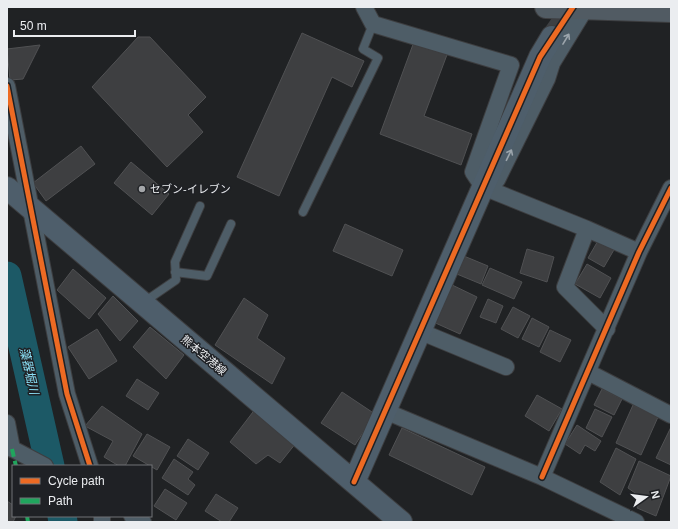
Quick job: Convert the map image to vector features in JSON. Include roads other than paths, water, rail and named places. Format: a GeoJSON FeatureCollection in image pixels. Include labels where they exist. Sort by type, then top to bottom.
{"type":"FeatureCollection","features":[{"type":"Feature","properties":{"kind":"highway"},"geometry":{"type":"LineString","coordinates":[[546,7],[671,11]]}},
{"type":"Feature","properties":{"kind":"street"},"geometry":{"type":"LineString","coordinates":[[364,7],[373,24],[511,65],[473,172],[487,189],[587,229],[639,252]]}},
{"type":"Feature","properties":{"kind":"street"},"geometry":{"type":"LineString","coordinates":[[354,482],[419,332],[487,189],[546,79],[552,63],[585,9]]}},
{"type":"Feature","properties":{"kind":"street"},"geometry":{"type":"LineString","coordinates":[[487,189],[540,57],[552,37]]}},
{"type":"Feature","properties":{"kind":"street"},"geometry":{"type":"LineString","coordinates":[[7,86],[19,199],[67,394],[90,465]]}},
{"type":"Feature","properties":{"kind":"street"},"geometry":{"type":"LineString","coordinates":[[542,477],[639,252],[671,188]]}},
{"type":"Feature","properties":{"kind":"street","name":"熊本空港線"},"geometry":{"type":"LineString","coordinates":[[19,199],[402,522]]}},
{"type":"Feature","properties":{"kind":"street"},"geometry":{"type":"LineString","coordinates":[[587,229],[565,287],[607,329]]}},
{"type":"Feature","properties":{"kind":"street"},"geometry":{"type":"LineString","coordinates":[[419,332],[506,367]]}},
{"type":"Feature","properties":{"kind":"street"},"geometry":{"type":"LineString","coordinates":[[588,372],[671,415]]}},
{"type":"Feature","properties":{"kind":"street"},"geometry":{"type":"LineString","coordinates":[[385,411],[542,477],[636,522]]}},
{"type":"Feature","properties":{"kind":"street"},"geometry":{"type":"LineString","coordinates":[[7,423],[14,450],[43,465]]}},
{"type":"Feature","properties":{"kind":"lane"},"geometry":{"type":"LineString","coordinates":[[304,212],[378,58],[363,50],[373,24]]}},
{"type":"Feature","properties":{"kind":"lane"},"geometry":{"type":"LineString","coordinates":[[143,303],[176,280],[175,262],[200,206]]}},
{"type":"Feature","properties":{"kind":"lane"},"geometry":{"type":"LineString","coordinates":[[175,272],[207,276],[231,224]]}},
{"type":"Feature","properties":{"kind":"waterway","name":"藻器堀川"},"geometry":{"type":"LineString","coordinates":[[7,276],[50,465]]}},
{"type":"Feature","properties":{"kind":"waterway","name":"藻器堀川"},"geometry":{"type":"LineString","coordinates":[[62,517],[63,522]]}},
{"type":"Feature","properties":{"kind":"tunnel"},"geometry":{"type":"LineString","coordinates":[[552,37],[573,7]]}},
{"type":"Feature","properties":{"kind":"place","name":"セブン-イレブン"},"geometry":{"type":"Point","coordinates":[142,189]}}]}
